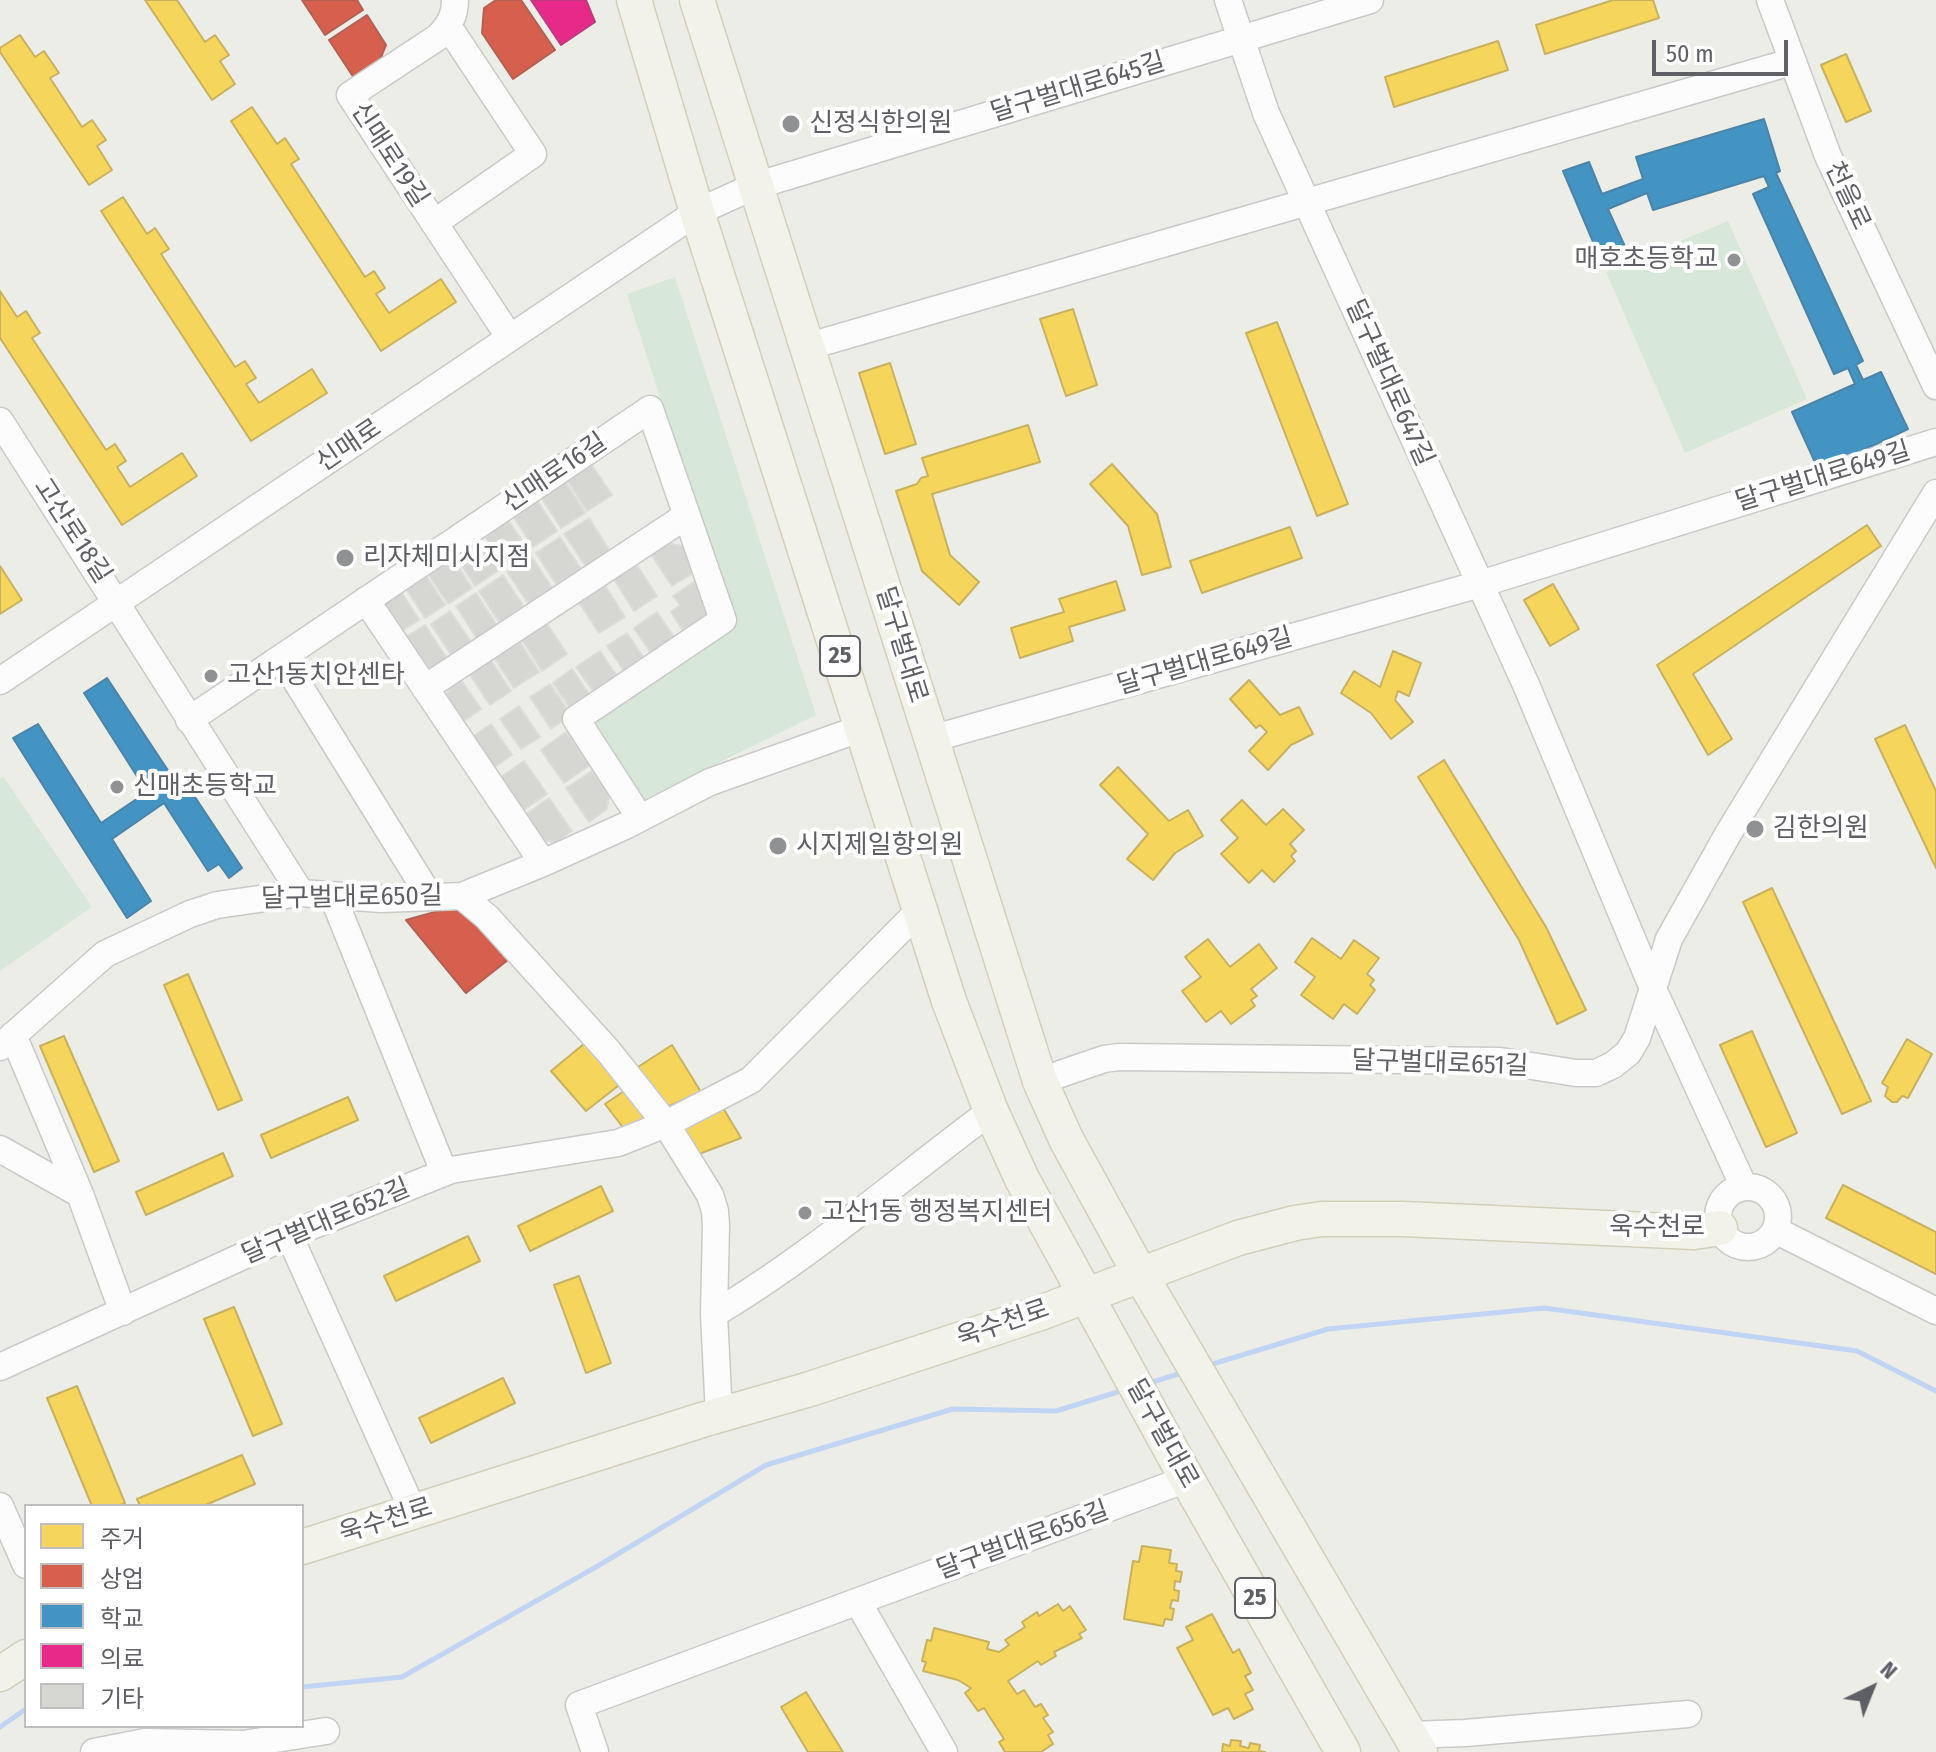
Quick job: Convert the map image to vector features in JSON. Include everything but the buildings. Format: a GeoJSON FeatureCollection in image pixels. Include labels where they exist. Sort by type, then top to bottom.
{"type":"FeatureCollection","features":[{"type":"Feature","properties":{"kind":"main road","name":"달구벌대로"},"geometry":{"type":"LineString","coordinates":[[634,0],[697,212],[949,1001],[991,1111],[1022,1179],[1085,1296],[1343,1752]]}},
{"type":"Feature","properties":{"kind":"main road","name":"달구벌대로"},"geometry":{"type":"LineString","coordinates":[[697,0],[1040,1081],[1066,1139],[1140,1274],[1415,1743]]}},
{"type":"Feature","properties":{"kind":"main road","name":"욱수천로"},"geometry":{"type":"LineString","coordinates":[[304,1546],[824,1384],[1085,1296],[1238,1238],[1322,1219],[1403,1219],[1694,1232],[1720,1228]]}},
{"type":"Feature","properties":{"kind":"main road"},"geometry":{"type":"LineString","coordinates":[[0,1674],[24,1658]]}},
{"type":"Feature","properties":{"kind":"street"},"geometry":{"type":"LineString","coordinates":[[434,223],[533,154],[448,26],[455,11],[455,0]]}},
{"type":"Feature","properties":{"kind":"street","name":"달구벌대로647길"},"geometry":{"type":"LineString","coordinates":[[1228,0],[1266,113],[1480,584]]}},
{"type":"Feature","properties":{"kind":"street","name":"달구벌대로645길"},"geometry":{"type":"LineString","coordinates":[[697,212],[755,186],[1370,0]]}},
{"type":"Feature","properties":{"kind":"street","name":"천을로"},"geometry":{"type":"LineString","coordinates":[[1770,0],[1828,156],[1936,386]]}},
{"type":"Feature","properties":{"kind":"street","name":"신매로19길"},"geometry":{"type":"LineString","coordinates":[[448,26],[419,51],[350,95],[510,338]]}},
{"type":"Feature","properties":{"kind":"street"},"geometry":{"type":"LineString","coordinates":[[806,347],[1302,191],[1791,62]]}},
{"type":"Feature","properties":{"kind":"street","name":"신매로"},"geometry":{"type":"LineString","coordinates":[[0,681],[697,212]]}},
{"type":"Feature","properties":{"kind":"street","name":"신매로16길"},"geometry":{"type":"LineString","coordinates":[[189,720],[650,409],[723,620],[576,719],[640,818]]}},
{"type":"Feature","properties":{"kind":"street","name":"고산로18길"},"geometry":{"type":"LineString","coordinates":[[0,421],[117,601]]}},
{"type":"Feature","properties":{"kind":"street","name":"달구벌대로649길"},"geometry":{"type":"LineString","coordinates":[[931,739],[1480,584],[1936,442]]}},
{"type":"Feature","properties":{"kind":"street","name":"달구벌대로651길"},"geometry":{"type":"LineString","coordinates":[[1040,1081],[1104,1059],[1119,1057],[1500,1061],[1576,1073],[1596,1073],[1613,1065],[1628,1053],[1637,1038],[1669,939],[1728,834],[1936,493]]}},
{"type":"Feature","properties":{"kind":"street"},"geometry":{"type":"LineString","coordinates":[[425,688],[686,516]]}},
{"type":"Feature","properties":{"kind":"street"},"geometry":{"type":"LineString","coordinates":[[1480,584],[1527,687],[1654,991],[1744,1187]]}},
{"type":"Feature","properties":{"kind":"street"},"geometry":{"type":"LineString","coordinates":[[366,600],[543,863]]}},
{"type":"Feature","properties":{"kind":"street"},"geometry":{"type":"LineString","coordinates":[[117,601],[189,720],[301,893]]}},
{"type":"Feature","properties":{"kind":"street"},"geometry":{"type":"LineString","coordinates":[[282,658],[430,897]]}},
{"type":"Feature","properties":{"kind":"street","name":"달구벌대로650길"},"geometry":{"type":"LineString","coordinates":[[6,1041],[105,954],[128,941],[217,905],[301,893],[381,899],[462,896],[543,863],[710,782],[862,728]]}},
{"type":"Feature","properties":{"kind":"street","name":"달구벌대로650길"},"geometry":{"type":"LineString","coordinates":[[462,896],[487,917],[599,1041],[666,1124]]}},
{"type":"Feature","properties":{"kind":"street"},"geometry":{"type":"LineString","coordinates":[[333,897],[444,1172]]}},
{"type":"Feature","properties":{"kind":"street","name":"달구벌대로652길"},"geometry":{"type":"LineString","coordinates":[[0,1367],[289,1235],[444,1172],[618,1143],[666,1124],[751,1080],[920,910]]}},
{"type":"Feature","properties":{"kind":"street"},"geometry":{"type":"LineString","coordinates":[[6,1041],[80,1194],[123,1312]]}},
{"type":"Feature","properties":{"kind":"street"},"geometry":{"type":"LineString","coordinates":[[714,1314],[795,1263],[909,1171],[991,1111]]}},
{"type":"Feature","properties":{"kind":"street"},"geometry":{"type":"LineString","coordinates":[[666,1124],[710,1195],[715,1211],[714,1314],[719,1415]]}},
{"type":"Feature","properties":{"kind":"street"},"geometry":{"type":"LineString","coordinates":[[0,1149],[80,1194]]}},
{"type":"Feature","properties":{"kind":"street"},"geometry":{"type":"LineString","coordinates":[[1744,1187],[1763,1191],[1771,1197],[1778,1215],[1775,1230],[1767,1241],[1749,1247],[1730,1241],[1720,1228],[1718,1214],[1720,1205],[1734,1190],[1744,1187]]}},
{"type":"Feature","properties":{"kind":"street"},"geometry":{"type":"LineString","coordinates":[[1775,1230],[1936,1311]]}},
{"type":"Feature","properties":{"kind":"street"},"geometry":{"type":"LineString","coordinates":[[289,1235],[414,1513]]}},
{"type":"Feature","properties":{"kind":"street","name":"달구벌대로656길"},"geometry":{"type":"LineString","coordinates":[[595,1752],[579,1705],[1187,1479]]}},
{"type":"Feature","properties":{"kind":"street"},"geometry":{"type":"LineString","coordinates":[[0,1506],[24,1560]]}},
{"type":"Feature","properties":{"kind":"street"},"geometry":{"type":"LineString","coordinates":[[858,1602],[944,1752]]}},
{"type":"Feature","properties":{"kind":"street"},"geometry":{"type":"LineString","coordinates":[[1415,1743],[1465,1733],[1688,1714]]}},
{"type":"Feature","properties":{"kind":"street"},"geometry":{"type":"LineString","coordinates":[[94,1752],[145,1742],[243,1744],[326,1731]]}},
{"type":"Feature","properties":{"kind":"green space"},"geometry":{"type":"Polygon","coordinates":[[[1728,221],[1807,399],[1685,453],[1606,272],[1728,221]]]}},
{"type":"Feature","properties":{"kind":"green space"},"geometry":{"type":"Polygon","coordinates":[[[675,277],[816,715],[643,800],[594,722],[732,624],[627,294],[675,277]]]}},
{"type":"Feature","properties":{"kind":"green space"},"geometry":{"type":"Polygon","coordinates":[[[3,776],[92,907],[0,971],[0,778],[3,776]]]}},
{"type":"Feature","properties":{"kind":"waterway"},"geometry":{"type":"LineString","coordinates":[[1206,1366],[1328,1329],[1544,1308],[1857,1351],[1936,1391]]}},
{"type":"Feature","properties":{"kind":"waterway"},"geometry":{"type":"LineString","coordinates":[[1149,1383],[1185,1372]]}},
{"type":"Feature","properties":{"kind":"waterway"},"geometry":{"type":"LineString","coordinates":[[304,1687],[402,1677],[596,1567],[766,1465],[953,1409],[1056,1411],[1124,1390]]}},
{"type":"Feature","properties":{"kind":"waterway"},"geometry":{"type":"LineString","coordinates":[[0,1727],[24,1710]]}},
{"type":"Feature","properties":{"kind":"place","name":"신정식한의원"},"geometry":{"type":"Point","coordinates":[791,124]}},
{"type":"Feature","properties":{"kind":"place","name":"매호초등학교"},"geometry":{"type":"Point","coordinates":[1734,260]}},
{"type":"Feature","properties":{"kind":"place","name":"리자체미시지점"},"geometry":{"type":"Point","coordinates":[345,558]}},
{"type":"Feature","properties":{"kind":"place","name":"고산1동치안센타"},"geometry":{"type":"Point","coordinates":[211,676]}},
{"type":"Feature","properties":{"kind":"place","name":"신매초등학교"},"geometry":{"type":"Point","coordinates":[117,787]}},
{"type":"Feature","properties":{"kind":"place","name":"김한의원"},"geometry":{"type":"Point","coordinates":[1755,829]}},
{"type":"Feature","properties":{"kind":"place","name":"시지제일항의원"},"geometry":{"type":"Point","coordinates":[778,846]}},
{"type":"Feature","properties":{"kind":"place","name":"고산1동 행정복지센터"},"geometry":{"type":"Point","coordinates":[805,1213]}}]}
